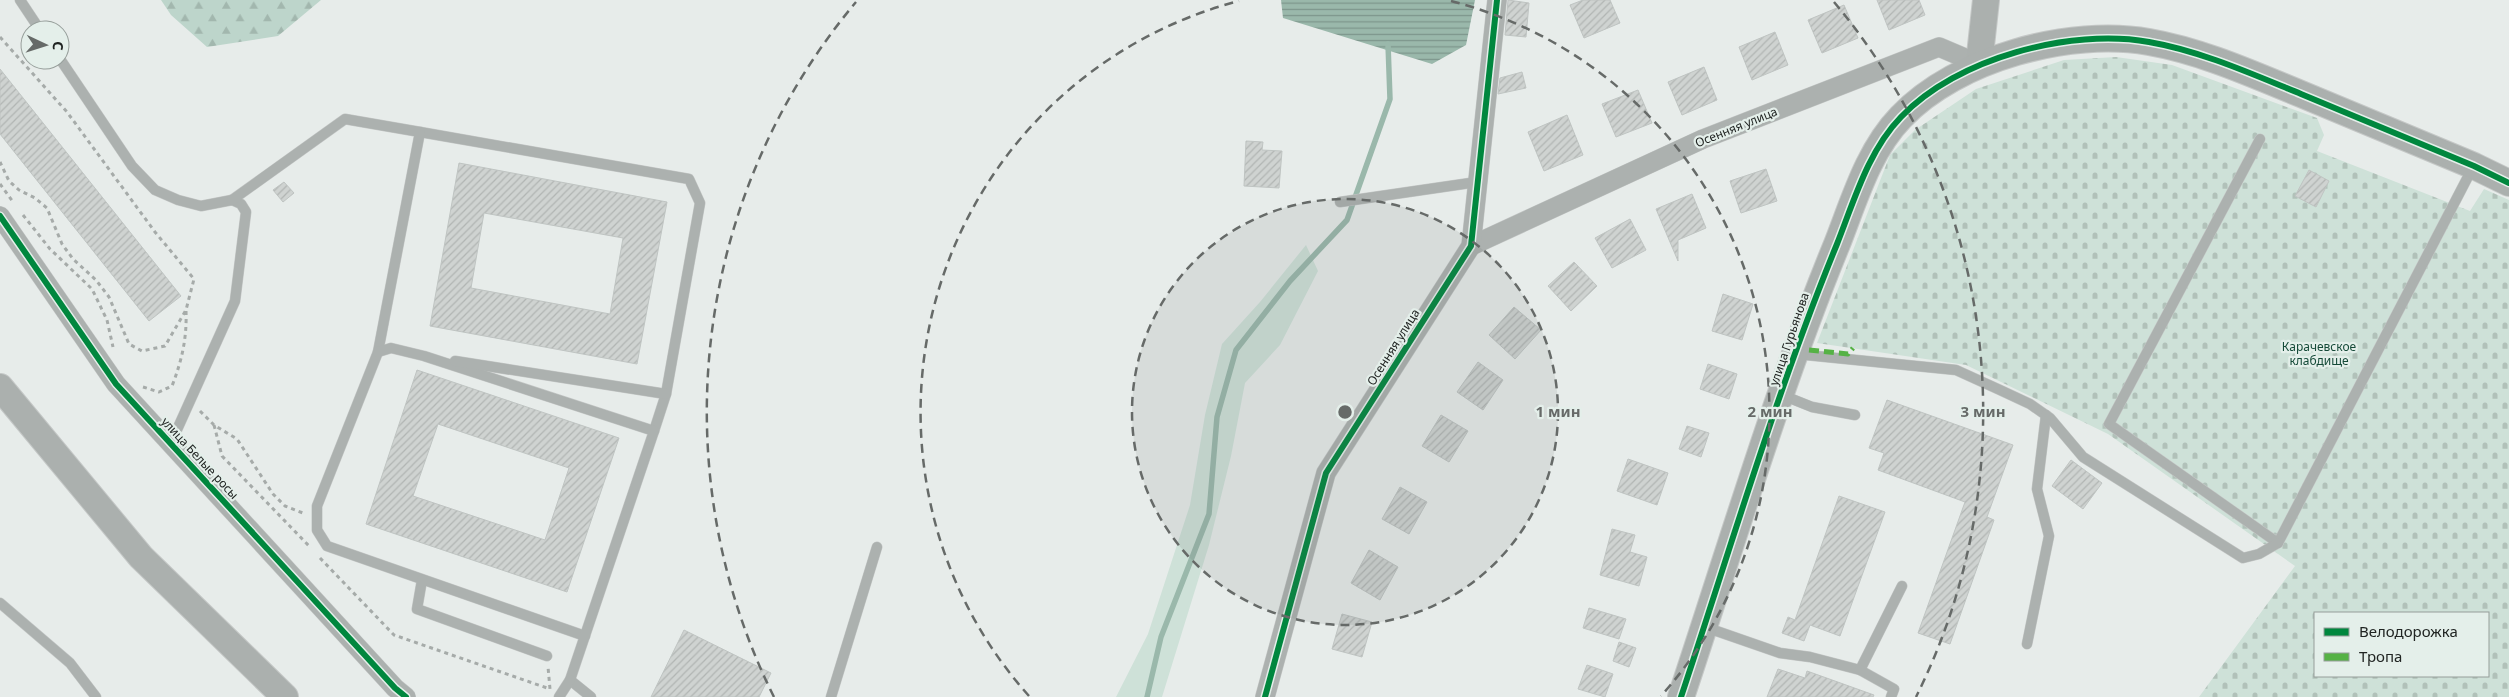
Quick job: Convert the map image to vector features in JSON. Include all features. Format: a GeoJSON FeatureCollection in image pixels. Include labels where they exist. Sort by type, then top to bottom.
{"type":"FeatureCollection","features":[{"type":"Feature","properties":{"kind":"street","name":"Осенняя улица"},"geometry":{"type":"LineString","coordinates":[[1265,697],[1326,473],[1471,246],[1497,0]]}},
{"type":"Feature","properties":{"kind":"street"},"geometry":{"type":"LineString","coordinates":[[1979,64],[1986,0]]}},
{"type":"Feature","properties":{"kind":"street","name":"улица Гурьянова"},"geometry":{"type":"LineString","coordinates":[[1681,697],[1825,272],[1866,172],[1881,144],[1900,118],[1924,96],[1979,64],[2080,39],[2116,38],[2150,42],[2184,50],[2250,73],[2474,166],[2509,183]]}},
{"type":"Feature","properties":{"kind":"street","name":"Осенняя улица"},"geometry":{"type":"LineString","coordinates":[[1471,246],[1703,140],[1939,47],[1979,64]]}},
{"type":"Feature","properties":{"kind":"street","name":"улица Белые росы"},"geometry":{"type":"LineString","coordinates":[[0,216],[116,384],[388,681],[406,697]]}},
{"type":"Feature","properties":{"kind":"street"},"geometry":{"type":"LineString","coordinates":[[0,388],[141,557],[285,697]]}},
{"type":"Feature","properties":{"kind":"lane"},"geometry":{"type":"LineString","coordinates":[[20,0],[33,20]]}},
{"type":"Feature","properties":{"kind":"lane"},"geometry":{"type":"LineString","coordinates":[[67,70],[132,166],[155,190],[178,200],[201,206],[232,200],[345,120],[689,179],[700,202],[666,394],[570,680],[559,697]]}},
{"type":"Feature","properties":{"kind":"lane"},"geometry":{"type":"LineString","coordinates":[[420,132],[378,352],[317,506],[317,530],[327,546],[585,636]]}},
{"type":"Feature","properties":{"kind":"lane"},"geometry":{"type":"LineString","coordinates":[[2260,139],[2109,424],[2278,543]]}},
{"type":"Feature","properties":{"kind":"lane"},"geometry":{"type":"LineString","coordinates":[[1796,353],[1956,370],[2030,404],[2057,424],[2083,457],[2243,558],[2259,554],[2278,543],[2474,166]]}},
{"type":"Feature","properties":{"kind":"lane"},"geometry":{"type":"LineString","coordinates":[[1340,202],[1477,182]]}},
{"type":"Feature","properties":{"kind":"lane"},"geometry":{"type":"LineString","coordinates":[[171,442],[235,301],[246,212],[241,204],[232,200]]}},
{"type":"Feature","properties":{"kind":"lane"},"geometry":{"type":"LineString","coordinates":[[378,352],[391,348],[424,356],[654,431]]}},
{"type":"Feature","properties":{"kind":"lane"},"geometry":{"type":"LineString","coordinates":[[424,356],[666,394]]}},
{"type":"Feature","properties":{"kind":"lane"},"geometry":{"type":"LineString","coordinates":[[1782,396],[1812,407],[1855,415]]}},
{"type":"Feature","properties":{"kind":"lane"},"geometry":{"type":"LineString","coordinates":[[2028,644],[2049,536],[2036,489],[2046,415]]}},
{"type":"Feature","properties":{"kind":"lane"},"geometry":{"type":"LineString","coordinates":[[831,697],[877,546]]}},
{"type":"Feature","properties":{"kind":"lane"},"geometry":{"type":"LineString","coordinates":[[422,580],[417,609],[547,656]]}},
{"type":"Feature","properties":{"kind":"lane"},"geometry":{"type":"LineString","coordinates":[[1860,670],[1902,586]]}},
{"type":"Feature","properties":{"kind":"lane"},"geometry":{"type":"LineString","coordinates":[[0,603],[70,662],[96,697]]}},
{"type":"Feature","properties":{"kind":"lane"},"geometry":{"type":"LineString","coordinates":[[1704,627],[1780,653],[1810,657],[1860,670],[1894,689],[1891,697]]}},
{"type":"Feature","properties":{"kind":"lane"},"geometry":{"type":"LineString","coordinates":[[570,680],[591,697]]}},
{"type":"Feature","properties":{"kind":"path"},"geometry":{"type":"LineString","coordinates":[[0,37],[67,112],[154,232],[194,279],[186,310],[165,346],[142,351],[130,344],[109,297],[96,280],[73,259],[62,244],[47,208],[14,186],[0,162]]}},
{"type":"Feature","properties":{"kind":"path"},"geometry":{"type":"LineString","coordinates":[[0,45],[8,45]]}},
{"type":"Feature","properties":{"kind":"path"},"geometry":{"type":"LineString","coordinates":[[0,184],[16,205]]}},
{"type":"Feature","properties":{"kind":"path"},"geometry":{"type":"LineString","coordinates":[[21,212],[50,249],[92,289],[107,320],[115,356]]}},
{"type":"Feature","properties":{"kind":"path"},"geometry":{"type":"LineString","coordinates":[[137,380],[142,386],[159,392],[172,386],[182,360],[187,332],[186,310]]}},
{"type":"Feature","properties":{"kind":"path"},"geometry":{"type":"LineString","coordinates":[[172,386],[214,425],[237,439],[273,494],[285,506],[317,518]]}},
{"type":"Feature","properties":{"kind":"path"},"geometry":{"type":"LineString","coordinates":[[214,425],[222,456],[311,549]]}},
{"type":"Feature","properties":{"kind":"path"},"geometry":{"type":"LineString","coordinates":[[318,556],[394,635],[550,689],[547,656]]}},
{"type":"Feature","properties":{"kind":"green space"},"geometry":{"type":"Polygon","coordinates":[[[161,0],[321,0],[278,36],[207,47],[171,15],[161,0]]]}},
{"type":"Feature","properties":{"kind":"green space","name":"Карачевское клабдище"},"geometry":{"type":"Polygon","coordinates":[[[2116,57],[2172,65],[2317,118],[2324,135],[2317,151],[2470,211],[2484,189],[2509,200],[2509,697],[2199,697],[2295,566],[2108,434],[1966,365],[1817,343],[1890,155],[1915,130],[1976,89],[2064,60],[2116,57]]]}},
{"type":"Feature","properties":{"kind":"green space"},"geometry":{"type":"Polygon","coordinates":[[[1306,245],[1318,271],[1280,345],[1245,383],[1231,456],[1209,545],[1162,697],[1116,697],[1148,634],[1190,505],[1205,415],[1222,344],[1260,302],[1306,245]]]}},
{"type":"Feature","properties":{"kind":"shaded area"},"geometry":{"type":"Polygon","coordinates":[[[1281,0],[1475,0],[1466,45],[1432,64],[1283,18],[1281,0]]]}},
{"type":"Feature","properties":{"kind":"building"},"geometry":{"type":"Polygon","coordinates":[[[1508,0],[1529,3],[1526,37],[1505,35],[1508,0]]]}},
{"type":"Feature","properties":{"kind":"building"},"geometry":{"type":"Polygon","coordinates":[[[1583,0],[1610,0],[1620,23],[1584,38],[1570,5],[1583,0]]]}},
{"type":"Feature","properties":{"kind":"building"},"geometry":{"type":"Polygon","coordinates":[[[1877,0],[1919,0],[1925,15],[1889,30],[1877,0]]]}},
{"type":"Feature","properties":{"kind":"building"},"geometry":{"type":"Polygon","coordinates":[[[1844,5],[1858,38],[1822,53],[1808,20],[1844,5]]]}},
{"type":"Feature","properties":{"kind":"building"},"geometry":{"type":"Polygon","coordinates":[[[1775,32],[1788,65],[1752,80],[1739,47],[1775,32]]]}},
{"type":"Feature","properties":{"kind":"building"},"geometry":{"type":"Polygon","coordinates":[[[1704,67],[1717,100],[1682,115],[1668,82],[1704,67]]]}},
{"type":"Feature","properties":{"kind":"building"},"geometry":{"type":"Polygon","coordinates":[[[0,69],[181,296],[149,321],[0,134],[0,69]]]}},
{"type":"Feature","properties":{"kind":"building"},"geometry":{"type":"Polygon","coordinates":[[[1522,72],[1526,88],[1498,94],[1500,78],[1522,72]]]}},
{"type":"Feature","properties":{"kind":"building"},"geometry":{"type":"Polygon","coordinates":[[[1638,90],[1652,123],[1616,137],[1602,104],[1638,90]]]}},
{"type":"Feature","properties":{"kind":"building"},"geometry":{"type":"Polygon","coordinates":[[[1567,115],[1583,155],[1544,171],[1528,132],[1567,115]]]}},
{"type":"Feature","properties":{"kind":"building"},"geometry":{"type":"Polygon","coordinates":[[[1246,141],[1263,142],[1262,150],[1282,151],[1279,188],[1244,186],[1246,141]]]}},
{"type":"Feature","properties":{"kind":"building"},"geometry":{"type":"Polygon","coordinates":[[[459,163],[667,202],[637,364],[430,326],[459,163]],[[484,213],[471,288],[610,314],[623,238],[484,213]]]}},
{"type":"Feature","properties":{"kind":"building"},"geometry":{"type":"Polygon","coordinates":[[[1766,169],[1777,201],[1741,213],[1730,181],[1766,169]]]}},
{"type":"Feature","properties":{"kind":"building"},"geometry":{"type":"Polygon","coordinates":[[[2309,170],[2329,181],[2316,207],[2295,196],[2309,170]]]}},
{"type":"Feature","properties":{"kind":"building"},"geometry":{"type":"Polygon","coordinates":[[[284,182],[294,193],[283,202],[273,190],[284,182]]]}},
{"type":"Feature","properties":{"kind":"building"},"geometry":{"type":"Polygon","coordinates":[[[1692,194],[1706,228],[1678,240],[1678,261],[1656,209],[1692,194]]]}},
{"type":"Feature","properties":{"kind":"building"},"geometry":{"type":"Polygon","coordinates":[[[1630,219],[1646,250],[1612,268],[1595,238],[1630,219]]]}},
{"type":"Feature","properties":{"kind":"building"},"geometry":{"type":"Polygon","coordinates":[[[1574,262],[1597,286],[1571,311],[1548,286],[1574,262]]]}},
{"type":"Feature","properties":{"kind":"building"},"geometry":{"type":"Polygon","coordinates":[[[1723,294],[1753,304],[1742,340],[1712,331],[1723,294]]]}},
{"type":"Feature","properties":{"kind":"building"},"geometry":{"type":"Polygon","coordinates":[[[1514,307],[1541,330],[1515,359],[1489,335],[1514,307]]]}},
{"type":"Feature","properties":{"kind":"building"},"geometry":{"type":"Polygon","coordinates":[[[1478,362],[1503,380],[1483,410],[1457,392],[1478,362]]]}},
{"type":"Feature","properties":{"kind":"building"},"geometry":{"type":"Polygon","coordinates":[[[1708,364],[1737,374],[1729,399],[1700,389],[1708,364]]]}},
{"type":"Feature","properties":{"kind":"building"},"geometry":{"type":"Polygon","coordinates":[[[417,370],[619,438],[567,592],[366,524],[417,370]],[[438,424],[413,496],[545,540],[569,468],[438,424]]]}},
{"type":"Feature","properties":{"kind":"building"},"geometry":{"type":"Polygon","coordinates":[[[1887,400],[2013,445],[1987,517],[1994,520],[1950,644],[1918,633],[1965,502],[1878,470],[1884,453],[1869,448],[1887,400]]]}},
{"type":"Feature","properties":{"kind":"building"},"geometry":{"type":"Polygon","coordinates":[[[1441,415],[1468,431],[1449,462],[1422,446],[1441,415]]]}},
{"type":"Feature","properties":{"kind":"building"},"geometry":{"type":"Polygon","coordinates":[[[1687,426],[1709,433],[1701,457],[1679,449],[1687,426]]]}},
{"type":"Feature","properties":{"kind":"building"},"geometry":{"type":"Polygon","coordinates":[[[1628,459],[1668,473],[1657,505],[1617,491],[1628,459]]]}},
{"type":"Feature","properties":{"kind":"building"},"geometry":{"type":"Polygon","coordinates":[[[2071,460],[2102,483],[2083,509],[2052,486],[2071,460]]]}},
{"type":"Feature","properties":{"kind":"building"},"geometry":{"type":"Polygon","coordinates":[[[1400,487],[1427,502],[1409,534],[1382,519],[1400,487]]]}},
{"type":"Feature","properties":{"kind":"building"},"geometry":{"type":"Polygon","coordinates":[[[1839,496],[1885,512],[1840,636],[1810,625],[1804,641],[1782,633],[1788,617],[1795,620],[1839,496]]]}},
{"type":"Feature","properties":{"kind":"building"},"geometry":{"type":"Polygon","coordinates":[[[1612,529],[1635,535],[1630,552],[1647,557],[1639,586],[1600,575],[1612,529]]]}},
{"type":"Feature","properties":{"kind":"building"},"geometry":{"type":"Polygon","coordinates":[[[1369,550],[1398,567],[1380,600],[1351,583],[1369,550]]]}},
{"type":"Feature","properties":{"kind":"building"},"geometry":{"type":"Polygon","coordinates":[[[1589,608],[1626,619],[1619,639],[1583,628],[1589,608]]]}},
{"type":"Feature","properties":{"kind":"building"},"geometry":{"type":"Polygon","coordinates":[[[1342,614],[1372,622],[1362,657],[1332,649],[1342,614]]]}},
{"type":"Feature","properties":{"kind":"building"},"geometry":{"type":"Polygon","coordinates":[[[684,630],[771,673],[759,697],[651,697],[684,630]]]}},
{"type":"Feature","properties":{"kind":"building"},"geometry":{"type":"Polygon","coordinates":[[[1619,642],[1636,648],[1629,667],[1613,661],[1619,642]]]}},
{"type":"Feature","properties":{"kind":"building"},"geometry":{"type":"Polygon","coordinates":[[[1587,665],[1613,674],[1605,697],[1578,689],[1587,665]]]}},
{"type":"Feature","properties":{"kind":"building"},"geometry":{"type":"Polygon","coordinates":[[[1778,669],[1805,678],[1807,671],[1874,695],[1873,697],[1767,697],[1778,669]]]}},
{"type":"Feature","properties":{"kind":"waterway"},"geometry":{"type":"LineString","coordinates":[[1147,697],[1161,637],[1209,514],[1217,417],[1236,350],[1290,281],[1347,220],[1390,99],[1388,44]]}},
{"type":"Feature","properties":{"kind":"marked path"},"geometry":{"type":"LineString","coordinates":[[1809,350],[1848,354],[1853,348]]}},
{"type":"Feature","properties":{"kind":"cycle path"},"geometry":{"type":"LineString","coordinates":[[1265,697],[1326,473],[1471,246],[1497,0]]}},
{"type":"Feature","properties":{"kind":"cycle path"},"geometry":{"type":"LineString","coordinates":[[1681,697],[1774,412],[1815,299],[1863,177],[1889,130],[1924,96],[1952,78],[2016,52],[2051,44],[2118,39],[2149,42],[2188,51],[2245,71],[2474,166],[2509,183]]}},
{"type":"Feature","properties":{"kind":"cycle path"},"geometry":{"type":"LineString","coordinates":[[0,216],[116,384],[395,688],[406,697]]}}]}
